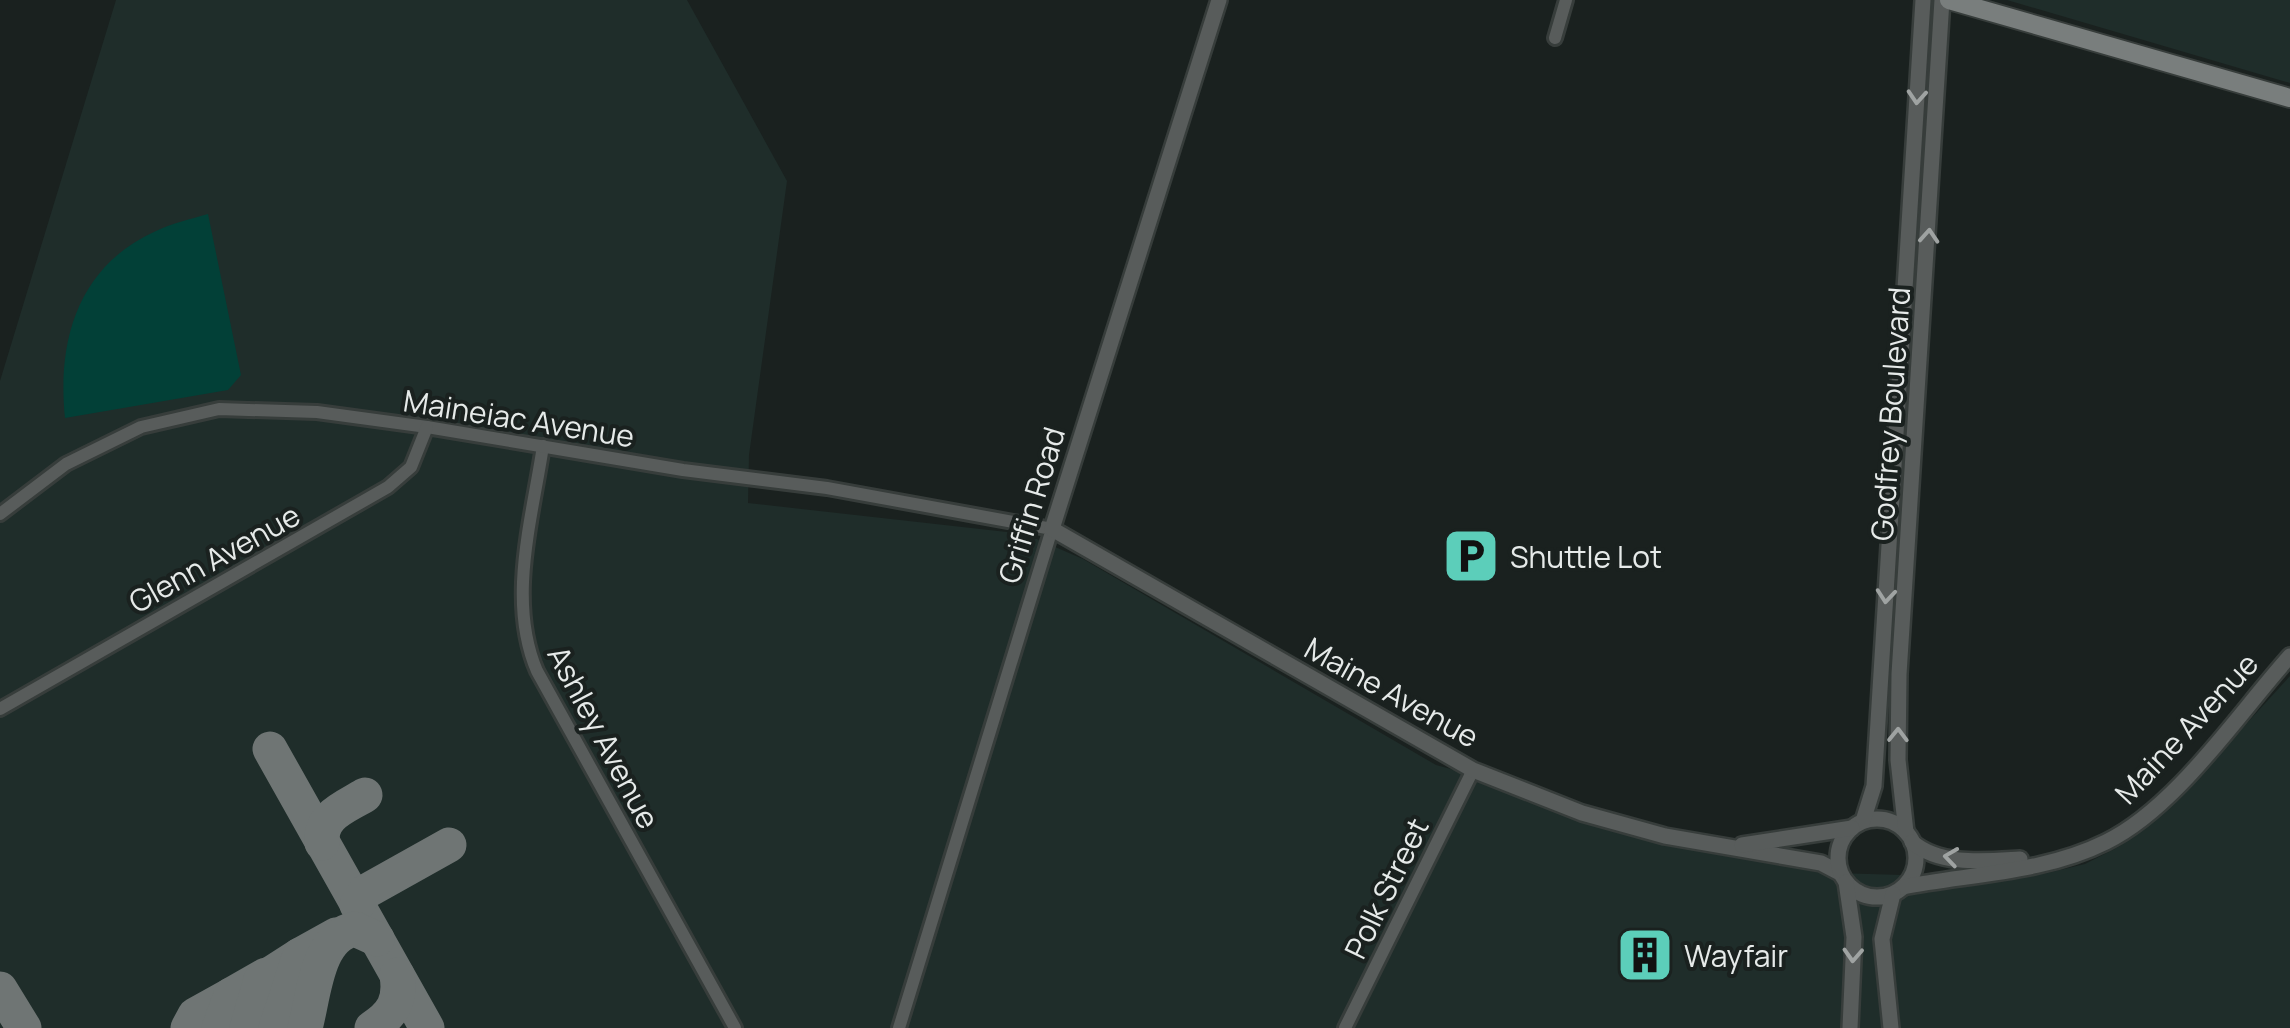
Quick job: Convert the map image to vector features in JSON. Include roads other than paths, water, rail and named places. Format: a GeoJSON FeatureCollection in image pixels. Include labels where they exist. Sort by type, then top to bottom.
{"type":"FeatureCollection","features":[{"type":"Feature","properties":{"kind":"main road"},"geometry":{"type":"LineString","coordinates":[[1945,0],[2290,98]]}},
{"type":"Feature","properties":{"kind":"street","name":"Griffin Road"},"geometry":{"type":"LineString","coordinates":[[899,1028],[1220,0]]}},
{"type":"Feature","properties":{"kind":"street"},"geometry":{"type":"LineString","coordinates":[[1555,38],[1566,0]]}},
{"type":"Feature","properties":{"kind":"street","name":"Godfrey Boulevard"},"geometry":{"type":"LineString","coordinates":[[1858,825],[1874,786],[1924,0]]}},
{"type":"Feature","properties":{"kind":"street","name":"Godfrey Boulevard"},"geometry":{"type":"LineString","coordinates":[[1909,837],[1898,760],[1899,674],[1945,0]]}},
{"type":"Feature","properties":{"kind":"street","name":"Maineiac Avenue"},"geometry":{"type":"LineString","coordinates":[[0,514],[66,464],[140,427],[219,409],[317,412],[427,427],[683,470],[827,488],[1052,529]]}},
{"type":"Feature","properties":{"kind":"street","name":"Glenn Avenue"},"geometry":{"type":"LineString","coordinates":[[0,709],[388,488],[412,467],[427,427]]}},
{"type":"Feature","properties":{"kind":"street","name":"Ashley Avenue"},"geometry":{"type":"LineString","coordinates":[[542,446],[522,590],[527,647],[734,1028]]}},
{"type":"Feature","properties":{"kind":"street","name":"Maine Avenue"},"geometry":{"type":"LineString","coordinates":[[1052,529],[1472,770],[1582,813],[1666,836],[1820,863],[1843,878]]}},
{"type":"Feature","properties":{"kind":"street","name":"Maine Avenue"},"geometry":{"type":"LineString","coordinates":[[1898,890],[2064,858],[2108,842],[2159,804],[2290,656]]}},
{"type":"Feature","properties":{"kind":"street","name":"Polk Street"},"geometry":{"type":"LineString","coordinates":[[1345,1028],[1472,770]]}},
{"type":"Feature","properties":{"kind":"street"},"geometry":{"type":"LineString","coordinates":[[1850,1028],[1854,937],[1838,850],[1858,825],[1886,820],[1909,837],[1915,866],[1898,890],[1882,939],[1891,1028]]}},
{"type":"Feature","properties":{"kind":"street","name":"Maine Avenue"},"geometry":{"type":"LineString","coordinates":[[1728,848],[1858,825]]}},
{"type":"Feature","properties":{"kind":"street","name":"Maine Avenue"},"geometry":{"type":"LineString","coordinates":[[1909,837],[1924,852],[1963,860],[2064,858]]}},
{"type":"Feature","properties":{"kind":"street"},"geometry":{"type":"LineString","coordinates":[[1843,878],[1853,890],[1872,897],[1898,890]]}},
{"type":"Feature","properties":{"kind":"place","name":"Shuttle Lot"},"geometry":{"type":"Point","coordinates":[1471,556]}},
{"type":"Feature","properties":{"kind":"place","name":"Wayfair"},"geometry":{"type":"Point","coordinates":[1645,955]}}]}
